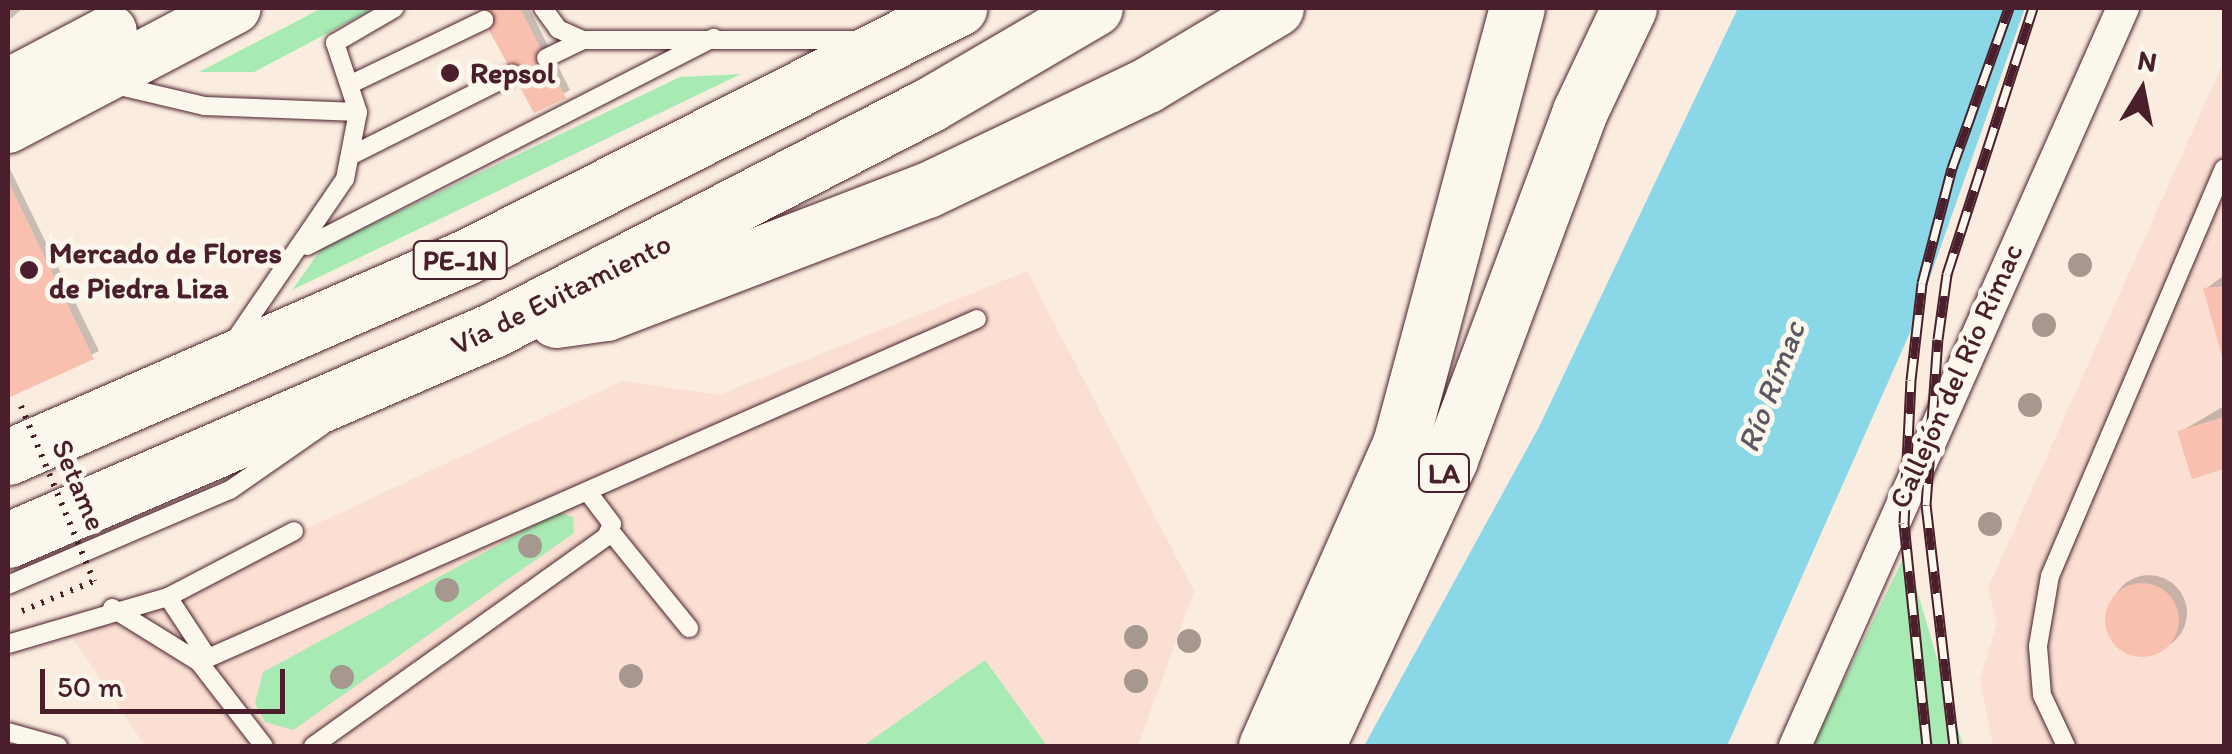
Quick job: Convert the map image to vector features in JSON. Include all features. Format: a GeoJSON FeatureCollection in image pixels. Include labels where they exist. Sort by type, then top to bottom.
{"type":"FeatureCollection","features":[{"type":"Feature","properties":{"kind":"highway","name":"PE-1N"},"geometry":{"type":"LineString","coordinates":[[14,431],[216,368],[464,258],[901,41],[959,8]]}},
{"type":"Feature","properties":{"kind":"highway","name":"Vía de Evitamiento"},"geometry":{"type":"LineString","coordinates":[[8,540],[493,330],[929,105],[1094,8]]}},
{"type":"Feature","properties":{"kind":"highway"},"geometry":{"type":"LineString","coordinates":[[493,330],[606,313],[927,190],[1147,85],[1276,8]]}},
{"type":"Feature","properties":{"kind":"highway","name":"LA"},"geometry":{"type":"LineString","coordinates":[[1266,746],[1400,444],[1517,8]]}},
{"type":"Feature","properties":{"kind":"highway","name":"LA"},"geometry":{"type":"LineString","coordinates":[[1318,746],[1450,459],[1550,190],[1628,8]]}},
{"type":"Feature","properties":{"kind":"main road"},"geometry":{"type":"LineString","coordinates":[[8,84],[157,8]]}},
{"type":"Feature","properties":{"kind":"main road"},"geometry":{"type":"LineString","coordinates":[[8,127],[235,8]]}},
{"type":"Feature","properties":{"kind":"street","name":"Callejón del Río Rímac"},"geometry":{"type":"LineString","coordinates":[[1795,746],[2123,8]]}},
{"type":"Feature","properties":{"kind":"lane"},"geometry":{"type":"LineString","coordinates":[[216,368],[306,246],[352,156],[358,112],[352,84],[335,42],[395,8]]}},
{"type":"Feature","properties":{"kind":"lane"},"geometry":{"type":"LineString","coordinates":[[543,8],[558,30],[583,40],[901,41]]}},
{"type":"Feature","properties":{"kind":"lane"},"geometry":{"type":"LineString","coordinates":[[352,84],[484,20]]}},
{"type":"Feature","properties":{"kind":"lane"},"geometry":{"type":"LineString","coordinates":[[306,246],[714,38]]}},
{"type":"Feature","properties":{"kind":"lane"},"geometry":{"type":"LineString","coordinates":[[546,58],[583,40]]}},
{"type":"Feature","properties":{"kind":"lane"},"geometry":{"type":"LineString","coordinates":[[352,156],[513,74]]}},
{"type":"Feature","properties":{"kind":"lane"},"geometry":{"type":"LineString","coordinates":[[96,79],[204,106],[358,112]]}},
{"type":"Feature","properties":{"kind":"lane"},"geometry":{"type":"LineString","coordinates":[[2066,746],[2042,694],[2038,646],[2050,576],[2224,169]]}},
{"type":"Feature","properties":{"kind":"lane"},"geometry":{"type":"LineString","coordinates":[[204,660],[977,318]]}},
{"type":"Feature","properties":{"kind":"lane"},"geometry":{"type":"LineString","coordinates":[[8,585],[230,490],[294,452],[364,388]]}},
{"type":"Feature","properties":{"kind":"lane"},"geometry":{"type":"LineString","coordinates":[[587,491],[612,532],[690,628]]}},
{"type":"Feature","properties":{"kind":"lane"},"geometry":{"type":"LineString","coordinates":[[8,644],[112,608],[168,597],[294,531]]}},
{"type":"Feature","properties":{"kind":"lane"},"geometry":{"type":"LineString","coordinates":[[314,746],[612,532]]}},
{"type":"Feature","properties":{"kind":"lane"},"geometry":{"type":"LineString","coordinates":[[168,597],[204,660],[264,746]]}},
{"type":"Feature","properties":{"kind":"lane"},"geometry":{"type":"LineString","coordinates":[[112,608],[204,660]]}},
{"type":"Feature","properties":{"kind":"lane"},"geometry":{"type":"LineString","coordinates":[[8,732],[58,746]]}},
{"type":"Feature","properties":{"kind":"path","name":"Setame"},"geometry":{"type":"LineString","coordinates":[[8,617],[94,581],[14,431]]}},
{"type":"Feature","properties":{"kind":"shaded area"},"geometry":{"type":"Polygon","coordinates":[[[2224,61],[2224,746],[1993,746],[1980,680],[1997,623],[1988,588],[2224,61]]]}},
{"type":"Feature","properties":{"kind":"shaded area"},"geometry":{"type":"Polygon","coordinates":[[[1027,271],[1194,591],[1138,746],[145,746],[73,638],[622,381],[719,395],[1027,271]]]}},
{"type":"Feature","properties":{"kind":"green space"},"geometry":{"type":"Polygon","coordinates":[[[322,8],[375,8],[254,72],[199,72],[322,8]]]}},
{"type":"Feature","properties":{"kind":"green space"},"geometry":{"type":"Polygon","coordinates":[[[741,74],[292,290],[322,248],[680,77],[741,74]]]}},
{"type":"Feature","properties":{"kind":"green space"},"geometry":{"type":"Polygon","coordinates":[[[559,512],[573,517],[574,533],[293,730],[265,722],[255,703],[263,672],[559,512]]]}},
{"type":"Feature","properties":{"kind":"green space"},"geometry":{"type":"Polygon","coordinates":[[[1906,553],[1963,746],[1812,746],[1906,553]]]}},
{"type":"Feature","properties":{"kind":"green space"},"geometry":{"type":"Polygon","coordinates":[[[985,660],[1047,746],[863,746],[985,660]]]}},
{"type":"Feature","properties":{"kind":"water","name":"Río Rímac"},"geometry":{"type":"Polygon","coordinates":[[[1738,8],[2025,8],[1912,328],[1727,746],[1364,746],[1539,427],[1738,8]]]}},
{"type":"Feature","properties":{"kind":"building"},"geometry":{"type":"Polygon","coordinates":[[[477,8],[520,8],[566,98],[534,113],[477,8]]]}},
{"type":"Feature","properties":{"kind":"building","name":"Mercado de Flores de Piedra Liza"},"geometry":{"type":"Polygon","coordinates":[[[8,181],[94,359],[8,398],[8,181]]]}},
{"type":"Feature","properties":{"kind":"building"},"geometry":{"type":"Polygon","coordinates":[[[2224,286],[2224,360],[2223,360],[2203,288],[2224,286]]]}},
{"type":"Feature","properties":{"kind":"building"},"geometry":{"type":"Polygon","coordinates":[[[2224,417],[2224,469],[2192,479],[2177,431],[2224,417]]]}},
{"type":"Feature","properties":{"kind":"building"},"geometry":{"type":"Polygon","coordinates":[[[2142,583],[2168,594],[2179,620],[2168,646],[2142,657],[2116,646],[2105,620],[2116,594],[2142,583]]]}},
{"type":"Feature","properties":{"kind":"railway"},"geometry":{"type":"LineString","coordinates":[[1927,746],[1904,523],[1911,380],[1922,283],[1952,168],[2009,8]]}},
{"type":"Feature","properties":{"kind":"railway"},"geometry":{"type":"LineString","coordinates":[[1954,746],[1926,505],[1938,339],[1947,274],[2033,8]]}},
{"type":"Feature","properties":{"kind":"place","name":"Repsol"},"geometry":{"type":"Point","coordinates":[450,73]}},
{"type":"Feature","properties":{"kind":"place","name":"Mercado de Flores de Piedra Liza"},"geometry":{"type":"Point","coordinates":[29,270]}}]}
